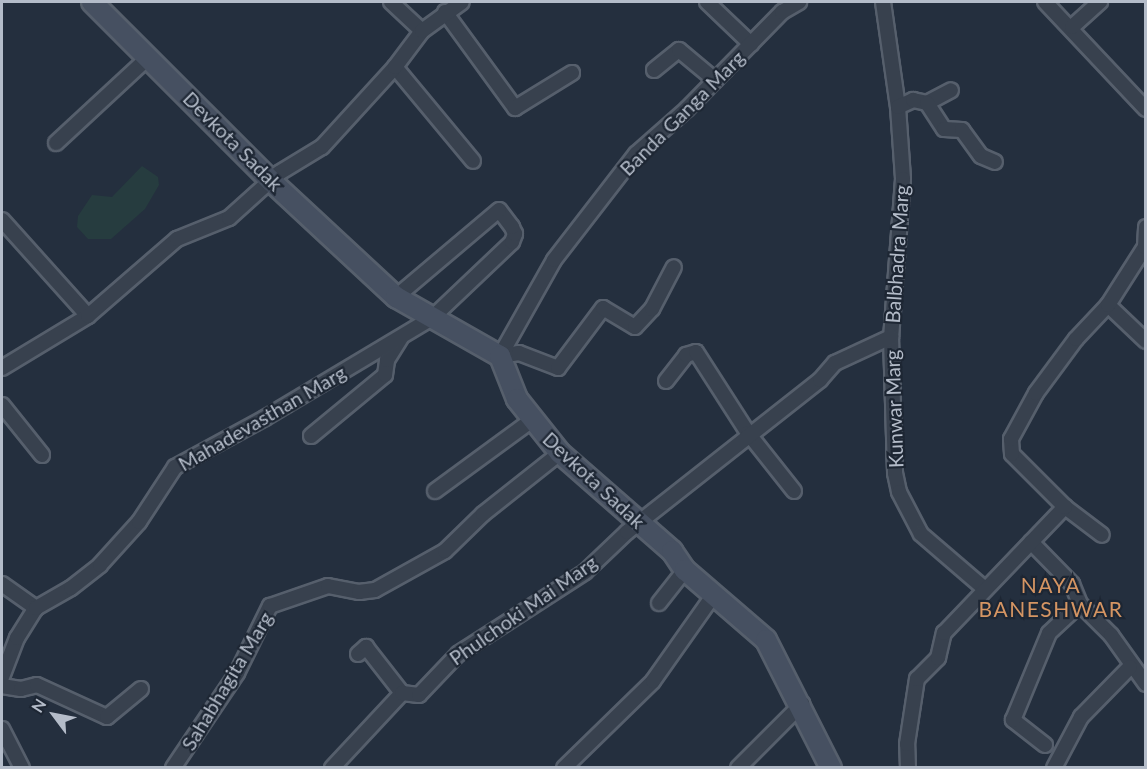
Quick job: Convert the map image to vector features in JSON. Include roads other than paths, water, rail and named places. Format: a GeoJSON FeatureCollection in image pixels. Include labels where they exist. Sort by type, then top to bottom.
{"type":"FeatureCollection","features":[{"type":"Feature","properties":{"kind":"main road","name":"Devkota Sadak"},"geometry":{"type":"LineString","coordinates":[[97,3],[271,181],[396,297],[500,356],[517,399],[560,453],[672,551],[685,570],[713,596],[766,640],[802,704],[831,768]]}},
{"type":"Feature","properties":{"kind":"street"},"geometry":{"type":"LineString","coordinates":[[391,2],[422,32]]}},
{"type":"Feature","properties":{"kind":"street"},"geometry":{"type":"LineString","coordinates":[[2,368],[88,316],[177,239],[229,218],[271,181],[322,147],[394,67],[422,32],[445,12],[462,2]]}},
{"type":"Feature","properties":{"kind":"street"},"geometry":{"type":"LineString","coordinates":[[707,2],[752,44]]}},
{"type":"Feature","properties":{"kind":"street","name":"Banda Ganga Marg"},"geometry":{"type":"LineString","coordinates":[[500,356],[554,260],[636,154],[715,80],[782,12],[799,2]]}},
{"type":"Feature","properties":{"kind":"street","name":"Balbhadra Marg"},"geometry":{"type":"LineString","coordinates":[[641,524],[748,433],[820,380],[835,363],[891,337],[903,179],[898,107],[883,2]]}},
{"type":"Feature","properties":{"kind":"street"},"geometry":{"type":"LineString","coordinates":[[1045,2],[1072,27],[1146,109]]}},
{"type":"Feature","properties":{"kind":"street"},"geometry":{"type":"LineString","coordinates":[[1072,27],[1100,2]]}},
{"type":"Feature","properties":{"kind":"street"},"geometry":{"type":"LineString","coordinates":[[445,12],[515,108],[572,72]]}},
{"type":"Feature","properties":{"kind":"street"},"geometry":{"type":"LineString","coordinates":[[654,70],[679,50],[715,80]]}},
{"type":"Feature","properties":{"kind":"street"},"geometry":{"type":"LineString","coordinates":[[56,143],[149,57]]}},
{"type":"Feature","properties":{"kind":"street"},"geometry":{"type":"LineString","coordinates":[[394,67],[473,161]]}},
{"type":"Feature","properties":{"kind":"street"},"geometry":{"type":"LineString","coordinates":[[898,107],[913,100],[927,103],[951,90]]}},
{"type":"Feature","properties":{"kind":"street"},"geometry":{"type":"LineString","coordinates":[[927,103],[944,129],[962,130],[981,156],[995,162]]}},
{"type":"Feature","properties":{"kind":"street","name":"Mahadevasthan Marg"},"geometry":{"type":"LineString","coordinates":[[2,677],[17,638],[36,608],[71,588],[100,565],[139,522],[175,466],[265,418],[432,318],[512,242],[513,227],[499,210],[396,297]]}},
{"type":"Feature","properties":{"kind":"street"},"geometry":{"type":"LineString","coordinates":[[2,220],[88,316]]}},
{"type":"Feature","properties":{"kind":"street"},"geometry":{"type":"LineString","coordinates":[[1102,535],[1065,507],[1012,454],[1011,439],[1036,393],[1076,339],[1108,304],[1145,247],[1146,227]]}},
{"type":"Feature","properties":{"kind":"street"},"geometry":{"type":"LineString","coordinates":[[500,356],[519,353],[558,368],[603,308],[635,327],[652,309],[674,267]]}},
{"type":"Feature","properties":{"kind":"street"},"geometry":{"type":"LineString","coordinates":[[1108,304],[1146,342]]}},
{"type":"Feature","properties":{"kind":"street"},"geometry":{"type":"LineString","coordinates":[[310,436],[385,375],[387,360],[404,334]]}},
{"type":"Feature","properties":{"kind":"street","name":"Kunwar Marg"},"geometry":{"type":"LineString","coordinates":[[891,337],[899,492],[921,534],[985,589]]}},
{"type":"Feature","properties":{"kind":"street"},"geometry":{"type":"LineString","coordinates":[[666,381],[686,355],[696,352],[748,433],[794,491]]}},
{"type":"Feature","properties":{"kind":"street"},"geometry":{"type":"LineString","coordinates":[[2,405],[42,455]]}},
{"type":"Feature","properties":{"kind":"street"},"geometry":{"type":"LineString","coordinates":[[435,491],[532,420]]}},
{"type":"Feature","properties":{"kind":"street","name":"Sahabhagita Marg"},"geometry":{"type":"LineString","coordinates":[[173,768],[237,672],[270,606],[328,586],[359,592],[375,590],[445,551],[483,514],[560,453]]}},
{"type":"Feature","properties":{"kind":"street"},"geometry":{"type":"LineString","coordinates":[[908,768],[907,744],[917,679],[938,658],[944,633],[985,589],[1018,561],[1031,542],[1048,529],[1065,507]]}},
{"type":"Feature","properties":{"kind":"street","name":"Phulchoki Mai Marg"},"geometry":{"type":"LineString","coordinates":[[402,693],[419,695],[458,654],[565,586],[627,532],[641,524]]}},
{"type":"Feature","properties":{"kind":"street"},"geometry":{"type":"LineString","coordinates":[[1031,542],[1072,584],[1080,604],[1125,652],[1130,667],[1146,684]]}},
{"type":"Feature","properties":{"kind":"street"},"geometry":{"type":"LineString","coordinates":[[659,603],[685,570]]}},
{"type":"Feature","properties":{"kind":"street"},"geometry":{"type":"LineString","coordinates":[[2,584],[36,608]]}},
{"type":"Feature","properties":{"kind":"street"},"geometry":{"type":"LineString","coordinates":[[564,768],[616,722],[653,681],[713,596]]}},
{"type":"Feature","properties":{"kind":"street"},"geometry":{"type":"LineString","coordinates":[[1045,745],[1013,720],[1049,633],[1080,604]]}},
{"type":"Feature","properties":{"kind":"street"},"geometry":{"type":"LineString","coordinates":[[332,768],[402,693],[366,647],[358,654]]}},
{"type":"Feature","properties":{"kind":"street"},"geometry":{"type":"LineString","coordinates":[[1054,768],[1081,717],[1130,667]]}},
{"type":"Feature","properties":{"kind":"street"},"geometry":{"type":"LineString","coordinates":[[2,686],[21,689],[38,685],[107,717],[141,689]]}},
{"type":"Feature","properties":{"kind":"street"},"geometry":{"type":"LineString","coordinates":[[738,768],[802,704]]}},
{"type":"Feature","properties":{"kind":"street"},"geometry":{"type":"LineString","coordinates":[[2,729],[22,768]]}},
{"type":"Feature","properties":{"kind":"district","name":"NAYA BANESHWAR"},"geometry":{"type":"Point","coordinates":[1051,597]}}]}
